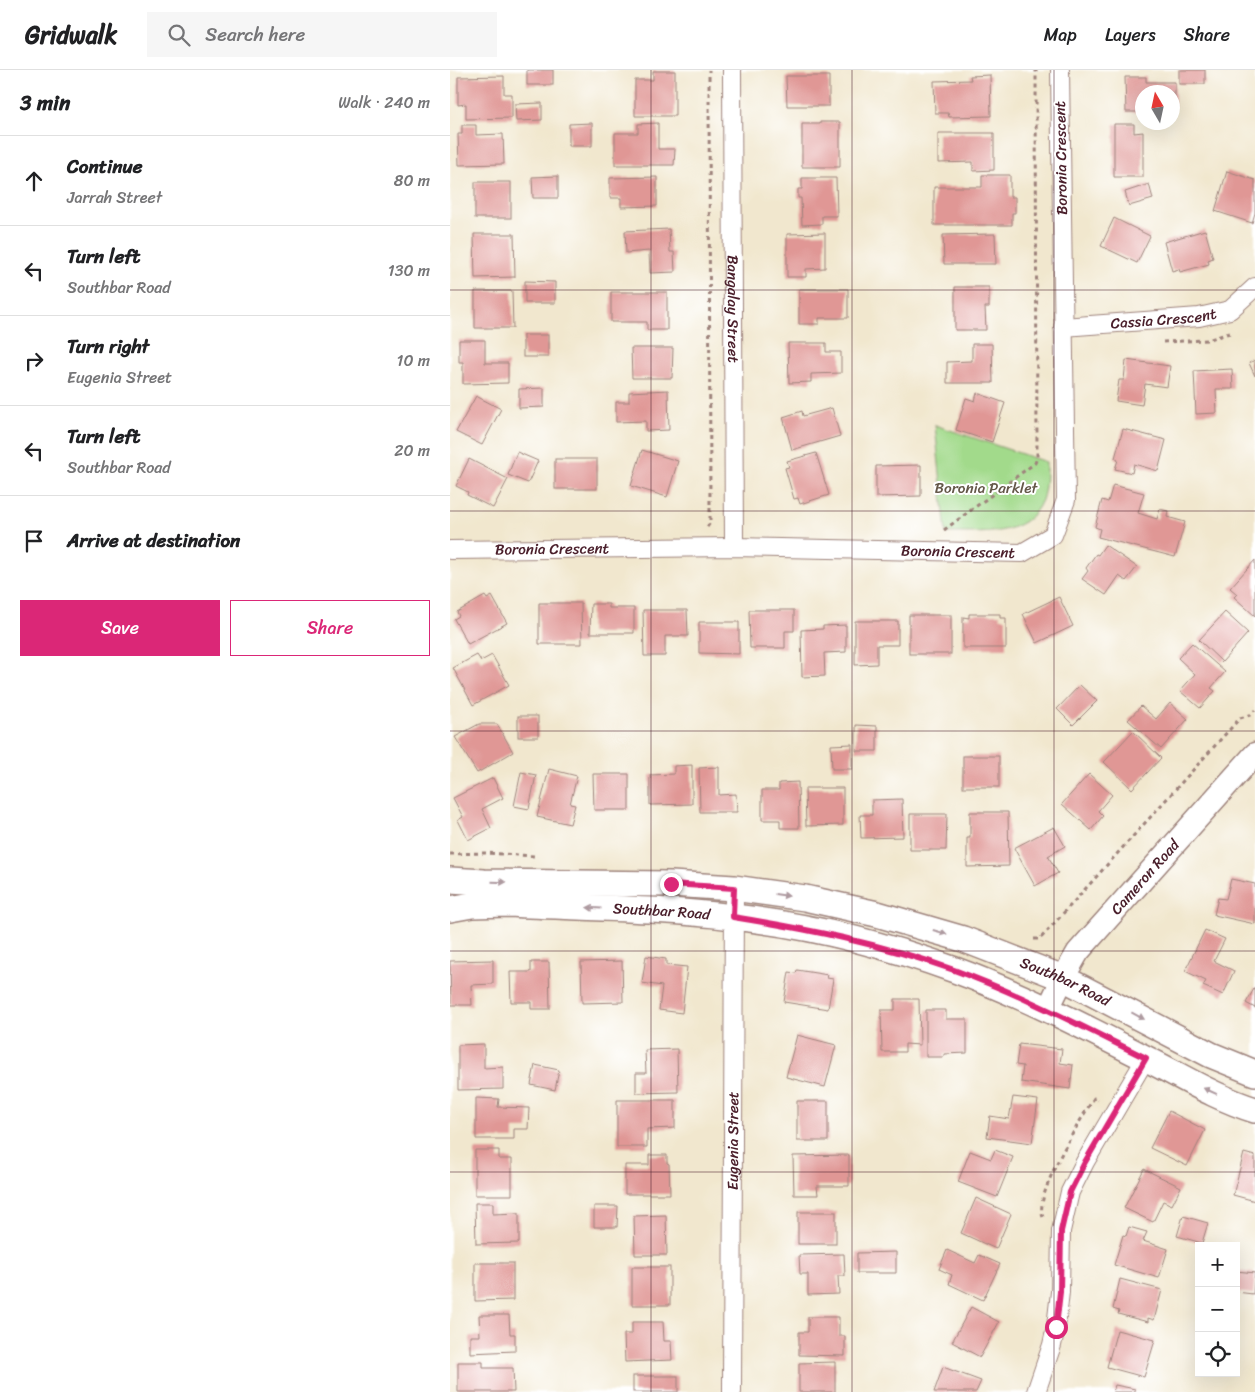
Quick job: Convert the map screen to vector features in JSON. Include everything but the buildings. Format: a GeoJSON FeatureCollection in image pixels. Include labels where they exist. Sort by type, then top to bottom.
{"type":"FeatureCollection","features":[{"type":"Feature","properties":{"kind":"main road","name":"Southbar Road"},"geometry":{"type":"LineString","coordinates":[[450,880],[671,884],[734,888],[805,898],[876,914],[963,939],[1063,978],[1211,1055],[1255,1073]]}},
{"type":"Feature","properties":{"kind":"main road","name":"Southbar Road"},"geometry":{"type":"LineString","coordinates":[[450,909],[472,905],[508,904],[733,917],[803,928],[876,945],[955,970],[1048,1009],[1188,1081],[1255,1110]]}},
{"type":"Feature","properties":{"kind":"street","name":"Bangalay Street"},"geometry":{"type":"LineString","coordinates":[[732,70],[734,548]]}},
{"type":"Feature","properties":{"kind":"street","name":"Boronia Crescent"},"geometry":{"type":"LineString","coordinates":[[450,550],[734,548],[1022,553],[1053,535],[1066,500],[1060,70]]}},
{"type":"Feature","properties":{"kind":"street","name":"Cassia Crescent"},"geometry":{"type":"LineString","coordinates":[[1063,327],[1199,316],[1230,310],[1255,287]]}},
{"type":"Feature","properties":{"kind":"street","name":"Cameron Road"},"geometry":{"type":"LineString","coordinates":[[1048,1009],[1078,952],[1255,754]]}},
{"type":"Feature","properties":{"kind":"street","name":"Eugenia Street"},"geometry":{"type":"LineString","coordinates":[[732,1392],[734,888]]}},
{"type":"Feature","properties":{"kind":"street"},"geometry":{"type":"LineString","coordinates":[[1036,1392],[1056,1327],[1060,1292],[1061,1231],[1070,1192],[1085,1162],[1146,1058]]}},
{"type":"Feature","properties":{"kind":"path"},"geometry":{"type":"LineString","coordinates":[[702,530],[707,528],[710,523],[709,70]]}},
{"type":"Feature","properties":{"kind":"path"},"geometry":{"type":"LineString","coordinates":[[943,531],[1035,463],[1037,458],[1036,70]]}},
{"type":"Feature","properties":{"kind":"path"},"geometry":{"type":"LineString","coordinates":[[1025,937],[1040,940],[1240,718],[1250,715],[1255,710]]}},
{"type":"Feature","properties":{"kind":"path"},"geometry":{"type":"LineString","coordinates":[[450,854],[484,853],[539,857]]}},
{"type":"Feature","properties":{"kind":"green space","name":"Boronia Parklet"},"geometry":{"type":"Polygon","coordinates":[[[935,425],[1046,462],[1046,481],[1042,500],[1035,513],[1025,521],[1000,531],[946,533],[935,425]]]}},
{"type":"Feature","properties":{"kind":"route"},"geometry":{"type":"LineString","coordinates":[[671,884],[734,888],[733,917],[803,928],[876,945],[955,970],[1048,1009],[1146,1058],[1085,1162],[1070,1192],[1061,1231],[1060,1292],[1056,1327]]}}]}
